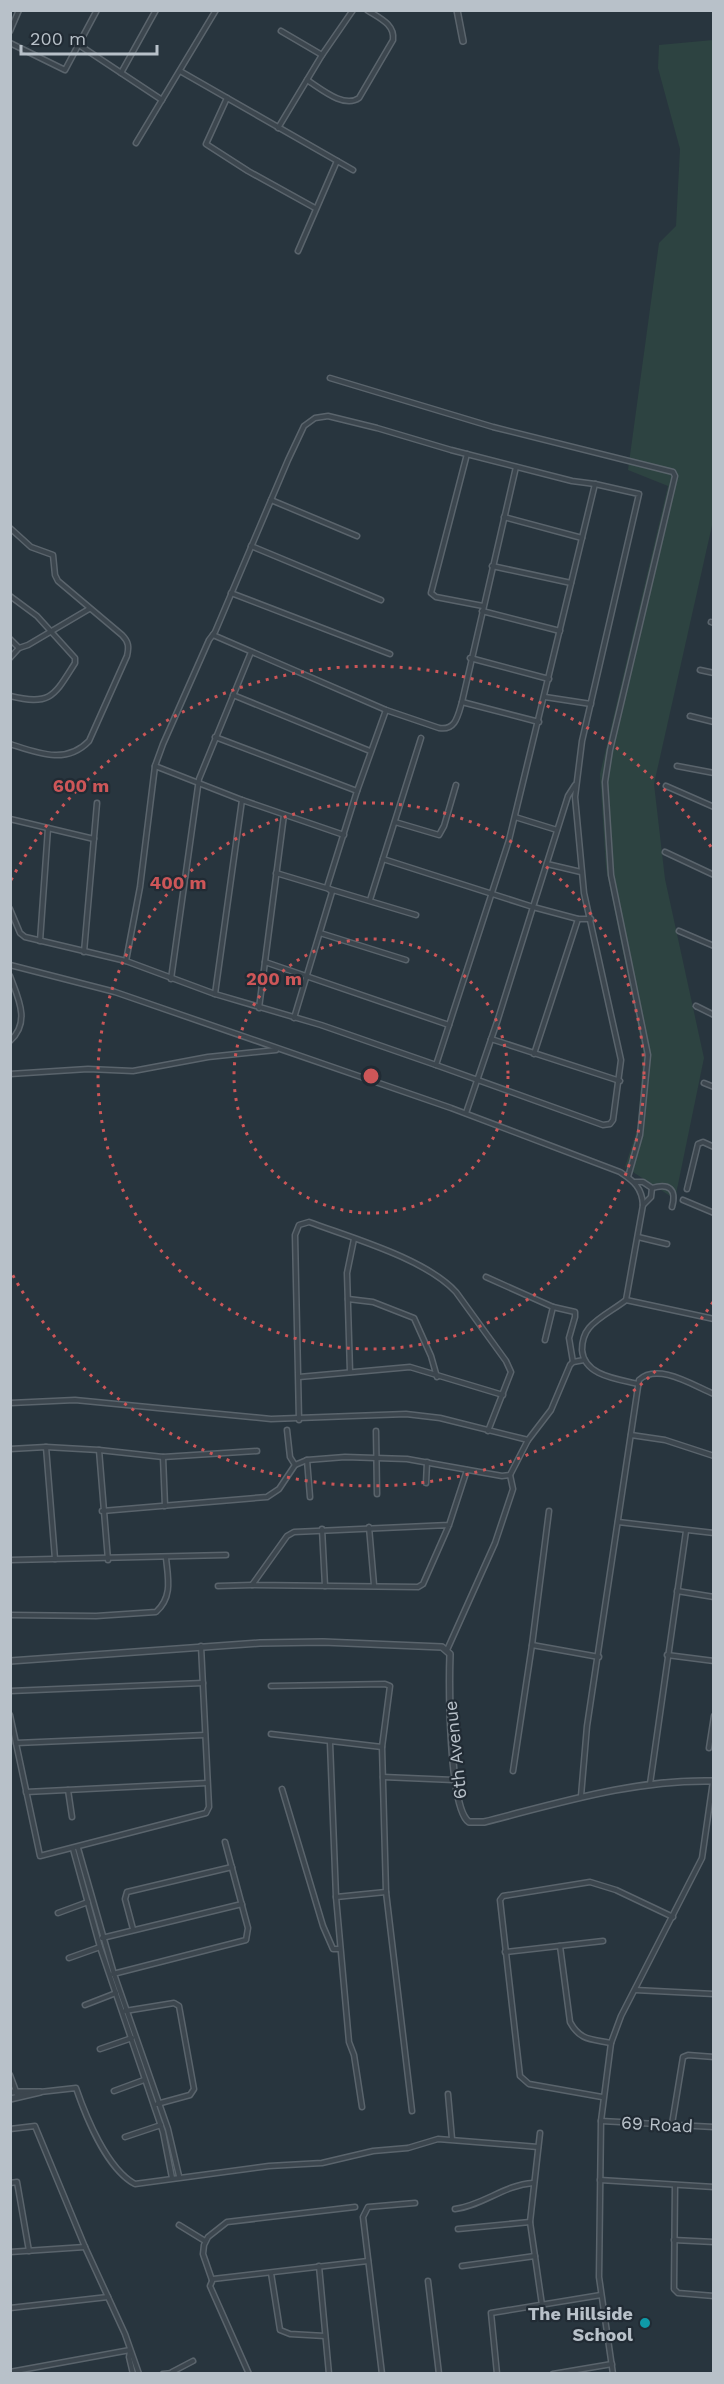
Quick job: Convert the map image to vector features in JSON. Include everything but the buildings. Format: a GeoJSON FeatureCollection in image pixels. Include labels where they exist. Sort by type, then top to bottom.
{"type":"FeatureCollection","features":[{"type":"Feature","properties":{"kind":"street"},"geometry":{"type":"LineString","coordinates":[[10,31],[19,10]]}},
{"type":"Feature","properties":{"kind":"street"},"geometry":{"type":"LineString","coordinates":[[10,43],[65,70],[97,10]]}},
{"type":"Feature","properties":{"kind":"street"},"geometry":{"type":"LineString","coordinates":[[121,73],[156,10]]}},
{"type":"Feature","properties":{"kind":"street"},"geometry":{"type":"LineString","coordinates":[[136,143],[216,10]]}},
{"type":"Feature","properties":{"kind":"street"},"geometry":{"type":"LineString","coordinates":[[278,128],[322,55],[353,10]]}},
{"type":"Feature","properties":{"kind":"street"},"geometry":{"type":"LineString","coordinates":[[307,80],[343,100],[352,102],[359,98],[390,46],[394,35],[391,27],[367,10]]}},
{"type":"Feature","properties":{"kind":"street"},"geometry":{"type":"LineString","coordinates":[[458,10],[463,41]]}},
{"type":"Feature","properties":{"kind":"street"},"geometry":{"type":"LineString","coordinates":[[281,31],[322,55]]}},
{"type":"Feature","properties":{"kind":"street"},"geometry":{"type":"LineString","coordinates":[[79,45],[162,100]]}},
{"type":"Feature","properties":{"kind":"street"},"geometry":{"type":"LineString","coordinates":[[180,70],[353,170]]}},
{"type":"Feature","properties":{"kind":"street"},"geometry":{"type":"LineString","coordinates":[[227,98],[206,144],[248,171],[315,208]]}},
{"type":"Feature","properties":{"kind":"street"},"geometry":{"type":"LineString","coordinates":[[298,251],[337,161]]}},
{"type":"Feature","properties":{"kind":"street"},"geometry":{"type":"LineString","coordinates":[[330,378],[493,427],[674,472],[675,476],[610,750],[605,783],[611,875],[648,1056],[640,1135],[628,1177]]}},
{"type":"Feature","properties":{"kind":"street"},"geometry":{"type":"LineString","coordinates":[[10,909],[22,936],[126,961],[215,994],[436,1065],[603,1125],[610,1124],[613,1120],[620,1081],[621,1060],[581,872],[575,797],[582,741],[639,494],[572,481],[377,428],[322,416],[304,426],[213,635],[162,744],[155,766],[140,887],[126,961]]}},
{"type":"Feature","properties":{"kind":"street"},"geometry":{"type":"LineString","coordinates":[[467,454],[431,593],[436,597],[560,631]]}},
{"type":"Feature","properties":{"kind":"street"},"geometry":{"type":"LineString","coordinates":[[213,635],[386,710],[446,729],[456,721],[462,702],[470,658],[516,467]]}},
{"type":"Feature","properties":{"kind":"street"},"geometry":{"type":"LineString","coordinates":[[436,1065],[515,817],[595,484]]}},
{"type":"Feature","properties":{"kind":"street"},"geometry":{"type":"LineString","coordinates":[[270,500],[357,536]]}},
{"type":"Feature","properties":{"kind":"street"},"geometry":{"type":"LineString","coordinates":[[504,517],[582,538]]}},
{"type":"Feature","properties":{"kind":"street"},"geometry":{"type":"LineString","coordinates":[[10,528],[31,547],[53,555],[55,575],[58,581],[122,635],[128,641],[129,646],[127,656],[89,741],[72,753],[62,756],[45,755],[10,744]]}},
{"type":"Feature","properties":{"kind":"street"},"geometry":{"type":"LineString","coordinates":[[251,546],[381,600]]}},
{"type":"Feature","properties":{"kind":"street"},"geometry":{"type":"LineString","coordinates":[[492,566],[572,583]]}},
{"type":"Feature","properties":{"kind":"street"},"geometry":{"type":"LineString","coordinates":[[231,593],[390,654]]}},
{"type":"Feature","properties":{"kind":"street"},"geometry":{"type":"LineString","coordinates":[[10,596],[51,630],[72,653],[75,663],[58,690],[44,699],[28,700],[10,696]]}},
{"type":"Feature","properties":{"kind":"street"},"geometry":{"type":"LineString","coordinates":[[10,658],[19,648],[89,609]]}},
{"type":"Feature","properties":{"kind":"street"},"geometry":{"type":"LineString","coordinates":[[10,639],[19,648]]}},
{"type":"Feature","properties":{"kind":"street"},"geometry":{"type":"LineString","coordinates":[[171,979],[199,783],[232,694],[251,652]]}},
{"type":"Feature","properties":{"kind":"street"},"geometry":{"type":"LineString","coordinates":[[470,658],[549,679]]}},
{"type":"Feature","properties":{"kind":"street"},"geometry":{"type":"LineString","coordinates":[[700,670],[714,673]]}},
{"type":"Feature","properties":{"kind":"street"},"geometry":{"type":"LineString","coordinates":[[232,694],[370,751]]}},
{"type":"Feature","properties":{"kind":"street"},"geometry":{"type":"LineString","coordinates":[[545,697],[591,704]]}},
{"type":"Feature","properties":{"kind":"street"},"geometry":{"type":"LineString","coordinates":[[462,702],[539,722]]}},
{"type":"Feature","properties":{"kind":"street"},"geometry":{"type":"LineString","coordinates":[[327,887],[370,751],[386,710]]}},
{"type":"Feature","properties":{"kind":"street"},"geometry":{"type":"LineString","coordinates":[[690,716],[714,722]]}},
{"type":"Feature","properties":{"kind":"street"},"geometry":{"type":"LineString","coordinates":[[215,737],[357,791]]}},
{"type":"Feature","properties":{"kind":"street"},"geometry":{"type":"LineString","coordinates":[[370,900],[421,738]]}},
{"type":"Feature","properties":{"kind":"street"},"geometry":{"type":"LineString","coordinates":[[155,766],[242,800],[344,835]]}},
{"type":"Feature","properties":{"kind":"street"},"geometry":{"type":"LineString","coordinates":[[677,766],[714,773]]}},
{"type":"Feature","properties":{"kind":"street"},"geometry":{"type":"LineString","coordinates":[[465,1113],[491,1039],[568,796],[576,783]]}},
{"type":"Feature","properties":{"kind":"street"},"geometry":{"type":"LineString","coordinates":[[395,822],[439,835],[444,826],[456,785]]}},
{"type":"Feature","properties":{"kind":"street"},"geometry":{"type":"LineString","coordinates":[[666,786],[714,807]]}},
{"type":"Feature","properties":{"kind":"street"},"geometry":{"type":"LineString","coordinates":[[215,994],[242,800]]}},
{"type":"Feature","properties":{"kind":"street"},"geometry":{"type":"LineString","coordinates":[[84,952],[97,803]]}},
{"type":"Feature","properties":{"kind":"street"},"geometry":{"type":"LineString","coordinates":[[259,1008],[284,815]]}},
{"type":"Feature","properties":{"kind":"street"},"geometry":{"type":"LineString","coordinates":[[515,817],[557,830]]}},
{"type":"Feature","properties":{"kind":"street"},"geometry":{"type":"LineString","coordinates":[[10,819],[94,839]]}},
{"type":"Feature","properties":{"kind":"street"},"geometry":{"type":"LineString","coordinates":[[40,941],[48,828]]}},
{"type":"Feature","properties":{"kind":"street"},"geometry":{"type":"LineString","coordinates":[[665,852],[714,875]]}},
{"type":"Feature","properties":{"kind":"street"},"geometry":{"type":"LineString","coordinates":[[383,859],[533,907],[578,919],[591,919]]}},
{"type":"Feature","properties":{"kind":"street"},"geometry":{"type":"LineString","coordinates":[[547,864],[581,872]]}},
{"type":"Feature","properties":{"kind":"street"},"geometry":{"type":"LineString","coordinates":[[276,873],[416,915]]}},
{"type":"Feature","properties":{"kind":"street"},"geometry":{"type":"LineString","coordinates":[[294,1018],[332,892],[327,887]]}},
{"type":"Feature","properties":{"kind":"street"},"geometry":{"type":"LineString","coordinates":[[534,1054],[578,919]]}},
{"type":"Feature","properties":{"kind":"street"},"geometry":{"type":"LineString","coordinates":[[679,931],[714,946]]}},
{"type":"Feature","properties":{"kind":"street"},"geometry":{"type":"LineString","coordinates":[[320,933],[406,960]]}},
{"type":"Feature","properties":{"kind":"street"},"geometry":{"type":"LineString","coordinates":[[265,962],[449,1025]]}},
{"type":"Feature","properties":{"kind":"street"},"geometry":{"type":"LineString","coordinates":[[10,965],[116,992],[465,1113],[600,1162],[628,1177],[641,1191],[643,1205],[626,1300],[587,1330],[583,1341],[584,1360],[591,1368],[600,1374],[638,1384]]}},
{"type":"Feature","properties":{"kind":"street"},"geometry":{"type":"LineString","coordinates":[[10,976],[22,1009],[17,1035],[10,1041]]}},
{"type":"Feature","properties":{"kind":"street"},"geometry":{"type":"LineString","coordinates":[[696,1006],[714,1015]]}},
{"type":"Feature","properties":{"kind":"street"},"geometry":{"type":"LineString","coordinates":[[491,1039],[620,1081]]}},
{"type":"Feature","properties":{"kind":"street"},"geometry":{"type":"LineString","coordinates":[[10,1074],[88,1069],[133,1071],[208,1056],[280,1049]]}},
{"type":"Feature","properties":{"kind":"street"},"geometry":{"type":"LineString","coordinates":[[704,1083],[714,1088]]}},
{"type":"Feature","properties":{"kind":"street"},"geometry":{"type":"LineString","coordinates":[[687,1189],[698,1144],[703,1142],[714,1147]]}},
{"type":"Feature","properties":{"kind":"street"},"geometry":{"type":"LineString","coordinates":[[635,1182],[643,1182],[652,1188],[663,1185],[670,1188],[674,1199],[672,1207]]}},
{"type":"Feature","properties":{"kind":"street"},"geometry":{"type":"LineString","coordinates":[[643,1205],[651,1197],[652,1188]]}},
{"type":"Feature","properties":{"kind":"street"},"geometry":{"type":"LineString","coordinates":[[683,1200],[714,1213]]}},
{"type":"Feature","properties":{"kind":"street"},"geometry":{"type":"LineString","coordinates":[[299,1420],[296,1229],[304,1222],[309,1222],[426,1268],[447,1282],[510,1367],[510,1378],[488,1431]]}},
{"type":"Feature","properties":{"kind":"street"},"geometry":{"type":"LineString","coordinates":[[638,1237],[667,1244]]}},
{"type":"Feature","properties":{"kind":"street"},"geometry":{"type":"LineString","coordinates":[[350,1372],[347,1273],[354,1239]]}},
{"type":"Feature","properties":{"kind":"street"},"geometry":{"type":"LineString","coordinates":[[102,1511],[267,1497],[279,1489],[295,1465],[307,1460],[377,1457],[510,1475],[528,1440],[550,1410],[573,1362],[569,1338],[576,1314],[572,1310],[553,1307],[486,1277]]}},
{"type":"Feature","properties":{"kind":"street"},"geometry":{"type":"LineString","coordinates":[[348,1299],[374,1302],[414,1318],[431,1356],[436,1377]]}},
{"type":"Feature","properties":{"kind":"street"},"geometry":{"type":"LineString","coordinates":[[626,1300],[714,1319]]}},
{"type":"Feature","properties":{"kind":"street"},"geometry":{"type":"LineString","coordinates":[[545,1340],[553,1307]]}},
{"type":"Feature","properties":{"kind":"street"},"geometry":{"type":"LineString","coordinates":[[573,1362],[584,1360]]}},
{"type":"Feature","properties":{"kind":"street"},"geometry":{"type":"LineString","coordinates":[[299,1377],[410,1367],[436,1377],[503,1395]]}},
{"type":"Feature","properties":{"kind":"street"},"geometry":{"type":"LineString","coordinates":[[581,1796],[587,1726],[639,1380],[645,1375],[656,1373],[670,1376],[714,1394]]}},
{"type":"Feature","properties":{"kind":"street"},"geometry":{"type":"LineString","coordinates":[[10,1403],[75,1400],[243,1417],[299,1420],[405,1414],[440,1418],[528,1440]]}},
{"type":"Feature","properties":{"kind":"street"},"geometry":{"type":"LineString","coordinates":[[287,1430],[290,1457],[295,1465]]}},
{"type":"Feature","properties":{"kind":"street"},"geometry":{"type":"LineString","coordinates":[[376,1431],[377,1494]]}},
{"type":"Feature","properties":{"kind":"street"},"geometry":{"type":"LineString","coordinates":[[631,1435],[665,1440],[714,1456]]}},
{"type":"Feature","properties":{"kind":"street"},"geometry":{"type":"LineString","coordinates":[[10,1449],[46,1447],[163,1457],[257,1451]]}},
{"type":"Feature","properties":{"kind":"street"},"geometry":{"type":"LineString","coordinates":[[46,1447],[55,1559]]}},
{"type":"Feature","properties":{"kind":"street"},"geometry":{"type":"LineString","coordinates":[[99,1450],[102,1511],[108,1560]]}},
{"type":"Feature","properties":{"kind":"street"},"geometry":{"type":"LineString","coordinates":[[163,1457],[165,1506]]}},
{"type":"Feature","properties":{"kind":"street"},"geometry":{"type":"LineString","coordinates":[[307,1460],[309,1497]]}},
{"type":"Feature","properties":{"kind":"street"},"geometry":{"type":"LineString","coordinates":[[426,1482],[427,1462]]}},
{"type":"Feature","properties":{"kind":"street"},"geometry":{"type":"LineString","coordinates":[[219,1586],[374,1585],[412,1588],[423,1584],[449,1525],[467,1470]]}},
{"type":"Feature","properties":{"kind":"street","name":"6th Avenue"},"geometry":{"type":"LineString","coordinates":[[510,1475],[513,1489],[495,1543],[447,1650],[450,1654],[448,1690],[454,1780],[464,1819],[474,1823],[581,1796],[650,1784],[714,1781]]}},
{"type":"Feature","properties":{"kind":"street"},"geometry":{"type":"LineString","coordinates":[[513,1771],[549,1511]]}},
{"type":"Feature","properties":{"kind":"street"},"geometry":{"type":"LineString","coordinates":[[618,1522],[714,1533]]}},
{"type":"Feature","properties":{"kind":"street"},"geometry":{"type":"LineString","coordinates":[[252,1585],[290,1533],[322,1529],[449,1525]]}},
{"type":"Feature","properties":{"kind":"street"},"geometry":{"type":"LineString","coordinates":[[369,1527],[374,1585]]}},
{"type":"Feature","properties":{"kind":"street"},"geometry":{"type":"LineString","coordinates":[[322,1529],[325,1586]]}},
{"type":"Feature","properties":{"kind":"street"},"geometry":{"type":"LineString","coordinates":[[650,1784],[686,1531]]}},
{"type":"Feature","properties":{"kind":"street"},"geometry":{"type":"LineString","coordinates":[[10,1560],[108,1560],[226,1555]]}},
{"type":"Feature","properties":{"kind":"street"},"geometry":{"type":"LineString","coordinates":[[10,1615],[96,1616],[156,1612],[163,1606],[169,1591],[166,1558]]}},
{"type":"Feature","properties":{"kind":"street"},"geometry":{"type":"LineString","coordinates":[[677,1591],[714,1597]]}},
{"type":"Feature","properties":{"kind":"street"},"geometry":{"type":"LineString","coordinates":[[10,1660],[201,1646],[323,1641],[442,1647],[447,1650]]}},
{"type":"Feature","properties":{"kind":"street"},"geometry":{"type":"LineString","coordinates":[[532,1645],[599,1657]]}},
{"type":"Feature","properties":{"kind":"street"},"geometry":{"type":"LineString","coordinates":[[10,1715],[39,1855],[44,1857],[206,1813],[209,1808],[201,1646]]}},
{"type":"Feature","properties":{"kind":"street"},"geometry":{"type":"LineString","coordinates":[[667,1655],[714,1661]]}},
{"type":"Feature","properties":{"kind":"street"},"geometry":{"type":"LineString","coordinates":[[10,1691],[203,1683]]}},
{"type":"Feature","properties":{"kind":"street"},"geometry":{"type":"LineString","coordinates":[[271,1686],[385,1684],[390,1686],[382,1747],[386,1892],[412,2112]]}},
{"type":"Feature","properties":{"kind":"street"},"geometry":{"type":"LineString","coordinates":[[709,1748],[714,1716]]}},
{"type":"Feature","properties":{"kind":"street"},"geometry":{"type":"LineString","coordinates":[[271,1734],[330,1743],[382,1747]]}},
{"type":"Feature","properties":{"kind":"street"},"geometry":{"type":"LineString","coordinates":[[16,1743],[205,1735]]}},
{"type":"Feature","properties":{"kind":"street"},"geometry":{"type":"LineString","coordinates":[[330,1743],[340,1949],[350,2042],[363,2107]]}},
{"type":"Feature","properties":{"kind":"street"},"geometry":{"type":"LineString","coordinates":[[383,1777],[454,1780]]}},
{"type":"Feature","properties":{"kind":"street"},"geometry":{"type":"LineString","coordinates":[[613,2373],[601,2295],[600,2180],[602,2097],[611,2043],[635,1990],[702,1858],[714,1781]]}},
{"type":"Feature","properties":{"kind":"street"},"geometry":{"type":"LineString","coordinates":[[26,1792],[207,1783]]}},
{"type":"Feature","properties":{"kind":"street"},"geometry":{"type":"LineString","coordinates":[[282,1789],[323,1926],[333,1949],[340,1949]]}},
{"type":"Feature","properties":{"kind":"street"},"geometry":{"type":"LineString","coordinates":[[68,1790],[72,1817]]}},
{"type":"Feature","properties":{"kind":"street"},"geometry":{"type":"LineString","coordinates":[[112,1974],[246,1940],[248,1928],[225,1842]]}},
{"type":"Feature","properties":{"kind":"street"},"geometry":{"type":"LineString","coordinates":[[78,1848],[112,1974],[133,2038],[168,2129],[179,2176]]}},
{"type":"Feature","properties":{"kind":"street"},"geometry":{"type":"LineString","coordinates":[[73,1849],[101,1938],[100,1947],[112,1974],[116,1993],[124,2012]]}},
{"type":"Feature","properties":{"kind":"street"},"geometry":{"type":"LineString","coordinates":[[133,1929],[125,1899],[127,1892],[232,1867]]}},
{"type":"Feature","properties":{"kind":"street"},"geometry":{"type":"LineString","coordinates":[[602,2097],[529,2084],[520,2076],[499,1904],[503,1896],[590,1881],[616,1890],[673,1917]]}},
{"type":"Feature","properties":{"kind":"street"},"geometry":{"type":"LineString","coordinates":[[336,1897],[386,1892]]}},
{"type":"Feature","properties":{"kind":"street"},"geometry":{"type":"LineString","coordinates":[[57,1913],[88,1902]]}},
{"type":"Feature","properties":{"kind":"street"},"geometry":{"type":"LineString","coordinates":[[101,1938],[242,1905]]}},
{"type":"Feature","properties":{"kind":"street"},"geometry":{"type":"LineString","coordinates":[[505,1952],[603,1941]]}},
{"type":"Feature","properties":{"kind":"street"},"geometry":{"type":"LineString","coordinates":[[560,1946],[570,2022],[575,2032],[583,2037],[611,2043]]}},
{"type":"Feature","properties":{"kind":"street"},"geometry":{"type":"LineString","coordinates":[[69,1958],[100,1947]]}},
{"type":"Feature","properties":{"kind":"street"},"geometry":{"type":"LineString","coordinates":[[635,1990],[714,1994]]}},
{"type":"Feature","properties":{"kind":"street"},"geometry":{"type":"LineString","coordinates":[[85,2005],[116,1993]]}},
{"type":"Feature","properties":{"kind":"street"},"geometry":{"type":"LineString","coordinates":[[124,2012],[174,2003],[179,2006],[194,2089],[190,2095],[157,2104]]}},
{"type":"Feature","properties":{"kind":"street"},"geometry":{"type":"LineString","coordinates":[[100,2049],[133,2038]]}},
{"type":"Feature","properties":{"kind":"street"},"geometry":{"type":"LineString","coordinates":[[133,2038],[144,2080],[157,2104],[172,2178]]}},
{"type":"Feature","properties":{"kind":"street"},"geometry":{"type":"LineString","coordinates":[[672,2124],[681,2063],[685,2056],[714,2056]]}},
{"type":"Feature","properties":{"kind":"street"},"geometry":{"type":"LineString","coordinates":[[10,2075],[14,2095],[76,2088],[85,2114],[113,2166],[132,2183],[162,2182],[179,2176],[269,2166],[322,2163],[372,2151],[408,2148],[438,2139],[538,2147]]}},
{"type":"Feature","properties":{"kind":"street"},"geometry":{"type":"LineString","coordinates":[[114,2091],[144,2080]]}},
{"type":"Feature","properties":{"kind":"street"},"geometry":{"type":"LineString","coordinates":[[448,2094],[452,2139]]}},
{"type":"Feature","properties":{"kind":"street","name":"69 Road"},"geometry":{"type":"LineString","coordinates":[[601,2121],[714,2127]]}},
{"type":"Feature","properties":{"kind":"street"},"geometry":{"type":"LineString","coordinates":[[125,2137],[161,2125]]}},
{"type":"Feature","properties":{"kind":"street"},"geometry":{"type":"LineString","coordinates":[[10,2129],[35,2126],[140,2373]]}},
{"type":"Feature","properties":{"kind":"street"},"geometry":{"type":"LineString","coordinates":[[540,2133],[530,2222],[542,2305]]}},
{"type":"Feature","properties":{"kind":"street"},"geometry":{"type":"LineString","coordinates":[[600,2180],[714,2187]]}},
{"type":"Feature","properties":{"kind":"street"},"geometry":{"type":"LineString","coordinates":[[10,2183],[17,2182],[29,2251]]}},
{"type":"Feature","properties":{"kind":"street"},"geometry":{"type":"LineString","coordinates":[[455,2209],[484,2202],[515,2185],[533,2183]]}},
{"type":"Feature","properties":{"kind":"street"},"geometry":{"type":"LineString","coordinates":[[675,2185],[674,2289],[678,2294],[714,2296]]}},
{"type":"Feature","properties":{"kind":"street"},"geometry":{"type":"LineString","coordinates":[[382,2373],[363,2217],[368,2207],[414,2203]]}},
{"type":"Feature","properties":{"kind":"street"},"geometry":{"type":"LineString","coordinates":[[249,2373],[210,2286],[212,2280],[203,2254],[205,2241],[227,2222],[240,2219],[355,2207]]}},
{"type":"Feature","properties":{"kind":"street"},"geometry":{"type":"LineString","coordinates":[[458,2229],[530,2222]]}},
{"type":"Feature","properties":{"kind":"street"},"geometry":{"type":"LineString","coordinates":[[179,2225],[205,2241]]}},
{"type":"Feature","properties":{"kind":"street"},"geometry":{"type":"LineString","coordinates":[[674,2240],[714,2242]]}},
{"type":"Feature","properties":{"kind":"street"},"geometry":{"type":"LineString","coordinates":[[10,2252],[85,2247]]}},
{"type":"Feature","properties":{"kind":"street"},"geometry":{"type":"LineString","coordinates":[[462,2266],[535,2256]]}},
{"type":"Feature","properties":{"kind":"street"},"geometry":{"type":"LineString","coordinates":[[212,2280],[368,2261]]}},
{"type":"Feature","properties":{"kind":"street"},"geometry":{"type":"LineString","coordinates":[[319,2266],[329,2373]]}},
{"type":"Feature","properties":{"kind":"street"},"geometry":{"type":"LineString","coordinates":[[271,2273],[280,2330],[290,2334],[325,2336]]}},
{"type":"Feature","properties":{"kind":"street"},"geometry":{"type":"LineString","coordinates":[[428,2281],[439,2373]]}},
{"type":"Feature","properties":{"kind":"street"},"geometry":{"type":"LineString","coordinates":[[497,2373],[491,2313],[601,2295]]}},
{"type":"Feature","properties":{"kind":"street"},"geometry":{"type":"LineString","coordinates":[[10,2308],[108,2297]]}},
{"type":"Feature","properties":{"kind":"street"},"geometry":{"type":"LineString","coordinates":[[10,2372],[130,2350]]}},
{"type":"Feature","properties":{"kind":"street"},"geometry":{"type":"LineString","coordinates":[[130,2350],[129,2357],[133,2373]]}},
{"type":"Feature","properties":{"kind":"street"},"geometry":{"type":"LineString","coordinates":[[162,2373],[173,2373],[193,2361]]}},
{"type":"Feature","properties":{"kind":"street"},"geometry":{"type":"LineString","coordinates":[[553,2373],[612,2364]]}},
{"type":"Feature","properties":{"kind":"green space"},"geometry":{"type":"Polygon","coordinates":[[[713,40],[713,521],[654,784],[665,879],[704,1058],[675,1199],[625,1167],[638,1127],[643,1051],[606,868],[600,774],[668,486],[628,470],[659,243],[676,226],[680,149],[658,68],[659,45],[713,40]]]}},
{"type":"Feature","properties":{"kind":"place","name":"The Hillside School"},"geometry":{"type":"Point","coordinates":[645,2323]}}]}
